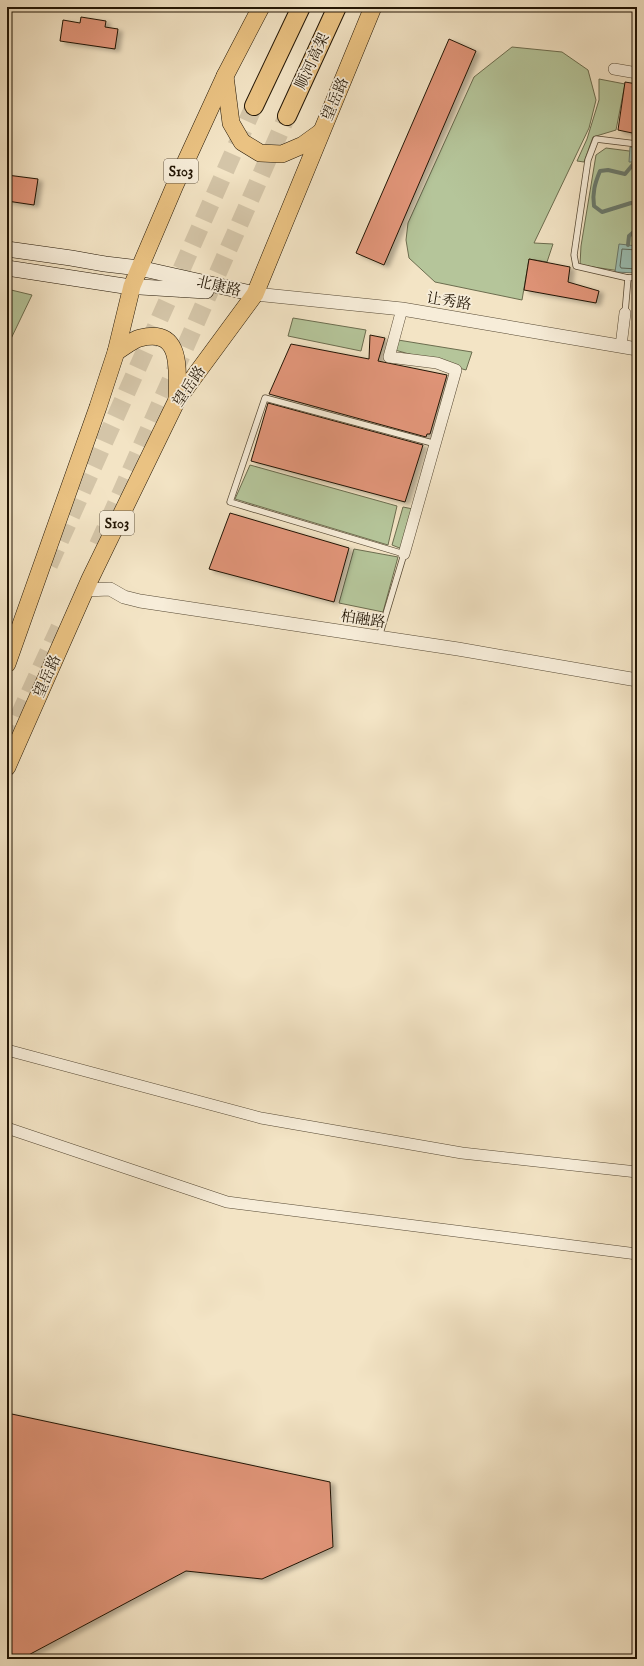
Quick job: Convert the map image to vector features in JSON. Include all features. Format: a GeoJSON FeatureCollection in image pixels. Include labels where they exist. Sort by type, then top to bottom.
{"type":"FeatureCollection","features":[{"type":"Feature","properties":{"kind":"highway"},"geometry":{"type":"LineString","coordinates":[[254,106],[301,7]]}},
{"type":"Feature","properties":{"kind":"highway","name":"顺河高架"},"geometry":{"type":"LineString","coordinates":[[287,116],[337,7]]}},
{"type":"Feature","properties":{"kind":"main road","name":"S103"},"geometry":{"type":"LineString","coordinates":[[7,664],[71,486],[116,352],[132,286],[175,185],[225,76],[261,7]]}},
{"type":"Feature","properties":{"kind":"main road","name":"望岳路"},"geometry":{"type":"LineString","coordinates":[[7,767],[85,590],[177,400],[255,294],[373,7]]}},
{"type":"Feature","properties":{"kind":"main road"},"geometry":{"type":"LineString","coordinates":[[225,76],[231,124],[242,142],[260,153],[282,154],[303,145],[321,132]]}},
{"type":"Feature","properties":{"kind":"main road","name":"北康路"},"geometry":{"type":"LineString","coordinates":[[7,249],[140,268],[255,294]]}},
{"type":"Feature","properties":{"kind":"main road","name":"北康路"},"geometry":{"type":"LineString","coordinates":[[7,268],[132,286],[255,294]]}},
{"type":"Feature","properties":{"kind":"main road"},"geometry":{"type":"LineString","coordinates":[[116,352],[139,338],[161,336],[172,344],[177,359],[177,400]]}},
{"type":"Feature","properties":{"kind":"street"},"geometry":{"type":"LineString","coordinates":[[614,70],[637,73]]}},
{"type":"Feature","properties":{"kind":"street","name":"让秀路"},"geometry":{"type":"LineString","coordinates":[[255,294],[402,309],[637,349]]}},
{"type":"Feature","properties":{"kind":"street"},"geometry":{"type":"LineString","coordinates":[[402,309],[389,357],[437,363],[456,370],[404,554]]}},
{"type":"Feature","properties":{"kind":"street"},"geometry":{"type":"LineString","coordinates":[[621,346],[625,313]]}},
{"type":"Feature","properties":{"kind":"street","name":"柏融路"},"geometry":{"type":"LineString","coordinates":[[85,590],[110,589],[124,597],[140,601],[379,637],[637,680]]}},
{"type":"Feature","properties":{"kind":"street"},"geometry":{"type":"LineString","coordinates":[[7,1050],[261,1118],[462,1153],[637,1172]]}},
{"type":"Feature","properties":{"kind":"street"},"geometry":{"type":"LineString","coordinates":[[7,1128],[227,1202],[637,1254]]}},
{"type":"Feature","properties":{"kind":"lane"},"geometry":{"type":"LineString","coordinates":[[637,144],[596,139],[588,160],[574,255],[576,266],[628,278],[637,277]]}},
{"type":"Feature","properties":{"kind":"lane"},"geometry":{"type":"LineString","coordinates":[[625,313],[628,278]]}},
{"type":"Feature","properties":{"kind":"lane"},"geometry":{"type":"LineString","coordinates":[[379,637],[404,554],[230,502],[265,398],[436,444]]}},
{"type":"Feature","properties":{"kind":"green space"},"geometry":{"type":"Polygon","coordinates":[[[512,47],[562,52],[588,70],[596,100],[589,128],[534,243],[553,244],[547,262],[529,259],[522,300],[435,282],[409,258],[406,240],[408,223],[474,77],[512,47]]]}},
{"type":"Feature","properties":{"kind":"green space"},"geometry":{"type":"Polygon","coordinates":[[[599,79],[625,84],[616,130],[593,137],[584,162],[577,161],[587,139],[599,100],[599,79]]]}},
{"type":"Feature","properties":{"kind":"green space"},"geometry":{"type":"Polygon","coordinates":[[[606,148],[637,152],[637,271],[620,271],[580,265],[581,246],[596,155],[606,148]]]}},
{"type":"Feature","properties":{"kind":"green space"},"geometry":{"type":"Polygon","coordinates":[[[7,289],[32,295],[7,347],[7,289]]]}},
{"type":"Feature","properties":{"kind":"green space"},"geometry":{"type":"Polygon","coordinates":[[[293,318],[366,330],[361,351],[288,336],[293,318]]]}},
{"type":"Feature","properties":{"kind":"green space"},"geometry":{"type":"Polygon","coordinates":[[[398,340],[472,352],[466,370],[395,350],[398,340]]]}},
{"type":"Feature","properties":{"kind":"green space"},"geometry":{"type":"Polygon","coordinates":[[[250,465],[397,506],[388,545],[235,499],[250,465]]]}},
{"type":"Feature","properties":{"kind":"green space"},"geometry":{"type":"Polygon","coordinates":[[[403,507],[413,509],[402,549],[392,545],[403,507]]]}},
{"type":"Feature","properties":{"kind":"green space"},"geometry":{"type":"Polygon","coordinates":[[[354,549],[398,557],[383,612],[339,603],[354,549]]]}},
{"type":"Feature","properties":{"kind":"water"},"geometry":{"type":"Polygon","coordinates":[[[630,147],[637,148],[637,162],[629,162],[630,147]]]}},
{"type":"Feature","properties":{"kind":"water"},"geometry":{"type":"Polygon","coordinates":[[[619,244],[637,246],[637,273],[615,272],[619,244]]]}},
{"type":"Feature","properties":{"kind":"building"},"geometry":{"type":"Polygon","coordinates":[[[81,17],[106,21],[105,27],[118,29],[115,49],[60,41],[63,20],[80,23],[81,17]]]}},
{"type":"Feature","properties":{"kind":"building"},"geometry":{"type":"Polygon","coordinates":[[[449,39],[476,51],[384,265],[356,253],[449,39]]]}},
{"type":"Feature","properties":{"kind":"building"},"geometry":{"type":"Polygon","coordinates":[[[625,82],[637,84],[637,134],[618,130],[625,82]]]}},
{"type":"Feature","properties":{"kind":"building"},"geometry":{"type":"Polygon","coordinates":[[[7,175],[38,179],[34,205],[7,201],[7,175]]]}},
{"type":"Feature","properties":{"kind":"building"},"geometry":{"type":"Polygon","coordinates":[[[529,259],[570,267],[568,282],[599,291],[596,303],[524,290],[529,259]]]}},
{"type":"Feature","properties":{"kind":"building"},"geometry":{"type":"Polygon","coordinates":[[[370,335],[385,338],[378,361],[447,375],[430,434],[427,434],[426,437],[269,394],[291,344],[369,359],[370,335]]]}},
{"type":"Feature","properties":{"kind":"building"},"geometry":{"type":"Polygon","coordinates":[[[268,403],[423,445],[405,502],[251,461],[268,403]]]}},
{"type":"Feature","properties":{"kind":"building"},"geometry":{"type":"Polygon","coordinates":[[[230,513],[349,548],[334,602],[209,569],[230,513]]]}},
{"type":"Feature","properties":{"kind":"building"},"geometry":{"type":"Polygon","coordinates":[[[7,1413],[330,1482],[333,1547],[262,1579],[186,1571],[21,1659],[7,1659],[7,1413]]]}},
{"type":"Feature","properties":{"kind":"waterway"},"geometry":{"type":"LineString","coordinates":[[637,162],[635,162],[625,174],[608,170],[600,171],[595,184],[593,197],[594,206],[602,212],[631,203],[637,203]]}},
{"type":"Feature","properties":{"kind":"waterway"},"geometry":{"type":"LineString","coordinates":[[628,245],[629,236],[637,229]]}},
{"type":"Feature","properties":{"kind":"tunnel"},"geometry":{"type":"LineString","coordinates":[[49,565],[254,106]]}},
{"type":"Feature","properties":{"kind":"tunnel"},"geometry":{"type":"LineString","coordinates":[[98,545],[287,116]]}},
{"type":"Feature","properties":{"kind":"tunnel"},"geometry":{"type":"LineString","coordinates":[[7,742],[62,622]]}}]}
